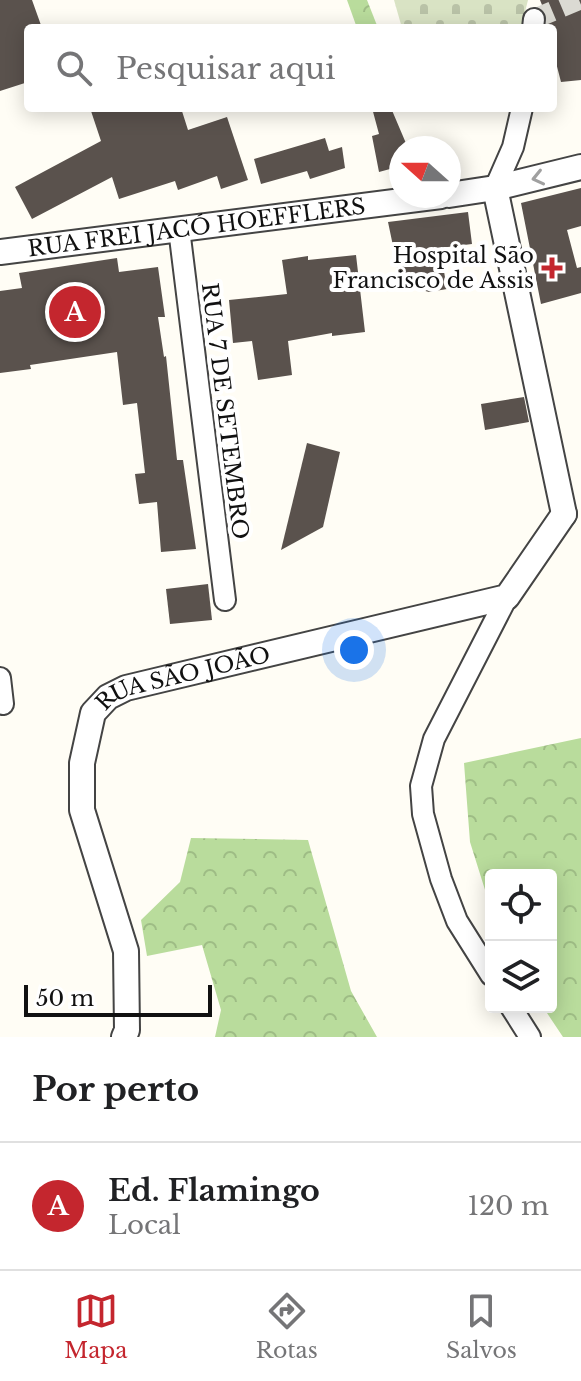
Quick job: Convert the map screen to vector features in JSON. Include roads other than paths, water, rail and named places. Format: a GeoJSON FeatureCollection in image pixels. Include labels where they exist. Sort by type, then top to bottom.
{"type":"FeatureCollection","features":[{"type":"Feature","properties":{"kind":"street"},"geometry":{"type":"LineString","coordinates":[[485,965],[457,921],[441,879],[423,814],[421,786],[434,739],[507,597],[573,513],[495,188],[513,147],[521,112]]}},
{"type":"Feature","properties":{"kind":"street"},"geometry":{"type":"LineString","coordinates":[[461,193],[581,167]]}},
{"type":"Feature","properties":{"kind":"street","name":"RUA FREI JACÓ HOEFFLERS"},"geometry":{"type":"LineString","coordinates":[[0,252],[389,203]]}},
{"type":"Feature","properties":{"kind":"street","name":"RUA 7 DE SETEMBRO"},"geometry":{"type":"LineString","coordinates":[[179,229],[225,600]]}},
{"type":"Feature","properties":{"kind":"street","name":"RUA SÃO JOÃO"},"geometry":{"type":"LineString","coordinates":[[124,1037],[127,1030],[126,951],[82,810],[82,763],[93,713],[108,697],[126,688],[507,597]]}},
{"type":"Feature","properties":{"kind":"street"},"geometry":{"type":"LineString","coordinates":[[0,678],[3,704]]}},
{"type":"Feature","properties":{"kind":"street"},"geometry":{"type":"LineString","coordinates":[[515,1013],[530,1037]]}},
{"type":"Feature","properties":{"kind":"tunnel"},"geometry":{"type":"LineString","coordinates":[[534,19],[579,0]]}},
{"type":"Feature","properties":{"kind":"place","name":"Hospital São Francisco de Assis"},"geometry":{"type":"Point","coordinates":[552,268]}},
{"type":"Feature","properties":{"kind":"place","name":"Ed. Flamingo"},"geometry":{"type":"Point","coordinates":[75,312]}}]}
